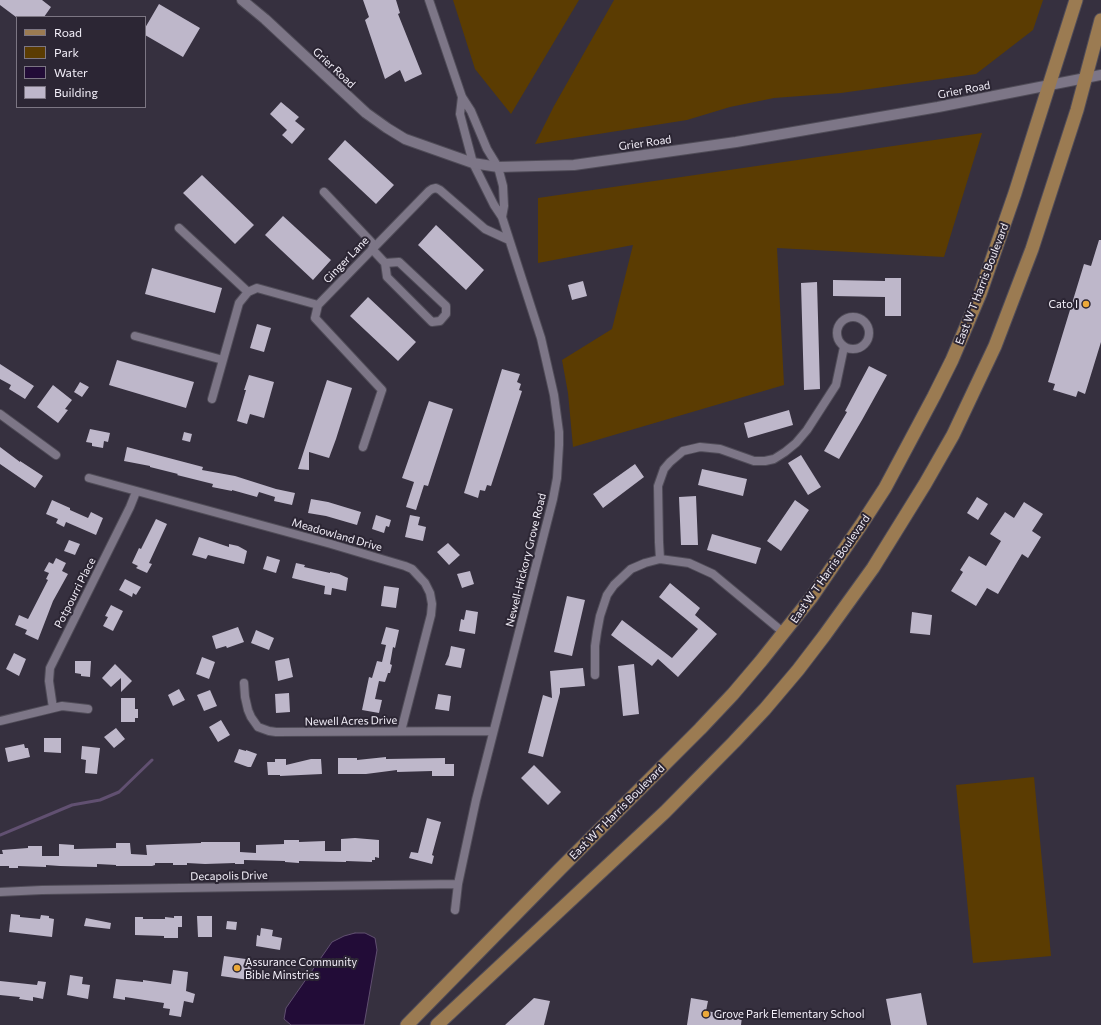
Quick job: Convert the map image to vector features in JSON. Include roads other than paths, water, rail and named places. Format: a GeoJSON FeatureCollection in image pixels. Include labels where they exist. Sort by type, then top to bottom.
{"type":"FeatureCollection","features":[{"type":"Feature","properties":{"kind":"main road","name":"East W T Harris Boulevard"},"geometry":{"type":"LineString","coordinates":[[407,1025],[560,869],[700,730],[733,694],[811,598],[862,525],[885,488],[934,396],[968,324],[990,267],[1015,193],[1076,0]]}},
{"type":"Feature","properties":{"kind":"main road"},"geometry":{"type":"LineString","coordinates":[[437,1025],[643,833],[734,742],[765,709],[802,664],[873,568],[906,516],[953,434],[995,346],[1034,242],[1074,117],[1101,20]]}},
{"type":"Feature","properties":{"kind":"street","name":"Grier Road"},"geometry":{"type":"LineString","coordinates":[[242,0],[265,19],[366,113],[406,139],[473,163],[498,167],[574,165],[736,142],[938,107],[1101,75]]}},
{"type":"Feature","properties":{"kind":"street","name":"Newell-Hickory Grove Road"},"geometry":{"type":"LineString","coordinates":[[429,0],[462,97],[471,111],[484,142],[498,167],[503,191],[504,206],[502,217]]}},
{"type":"Feature","properties":{"kind":"street","name":"Newell-Hickory Grove Road"},"geometry":{"type":"LineString","coordinates":[[455,910],[458,884],[476,800],[553,499],[557,478],[559,445],[557,417],[548,364],[541,338],[502,217],[494,205],[473,163],[460,114],[462,97]]}},
{"type":"Feature","properties":{"kind":"street","name":"Ginger Lane"},"geometry":{"type":"LineString","coordinates":[[318,305],[428,191],[436,188],[485,229],[509,240]]}},
{"type":"Feature","properties":{"kind":"street"},"geometry":{"type":"LineString","coordinates":[[324,192],[385,263],[387,277],[432,322],[440,321],[446,314],[446,306],[399,262],[385,263]]}},
{"type":"Feature","properties":{"kind":"street"},"geometry":{"type":"LineString","coordinates":[[179,228],[248,292]]}},
{"type":"Feature","properties":{"kind":"street"},"geometry":{"type":"LineString","coordinates":[[212,399],[239,303],[248,292],[257,288],[318,305],[315,318],[382,390],[363,447]]}},
{"type":"Feature","properties":{"kind":"street"},"geometry":{"type":"LineString","coordinates":[[660,559],[658,486],[664,469],[670,462],[683,451],[700,447],[720,449],[754,461],[774,459],[785,452],[807,430],[836,385],[844,347],[838,338],[838,327],[845,319],[856,316],[861,318],[865,321],[870,330],[868,341],[860,348],[850,349],[844,347]]}},
{"type":"Feature","properties":{"kind":"street"},"geometry":{"type":"LineString","coordinates":[[135,336],[223,360]]}},
{"type":"Feature","properties":{"kind":"street"},"geometry":{"type":"LineString","coordinates":[[0,414],[56,455]]}},
{"type":"Feature","properties":{"kind":"street","name":"Meadowland Drive"},"geometry":{"type":"LineString","coordinates":[[89,478],[331,544],[412,569],[425,583],[430,593],[432,604],[431,615],[401,731]]}},
{"type":"Feature","properties":{"kind":"street","name":"Potpourri Place"},"geometry":{"type":"LineString","coordinates":[[53,708],[49,681],[50,668],[127,514],[136,492]]}},
{"type":"Feature","properties":{"kind":"street"},"geometry":{"type":"LineString","coordinates":[[595,675],[595,646],[597,632],[600,616],[607,596],[623,575],[631,569],[660,559],[689,563],[713,574],[784,633]]}},
{"type":"Feature","properties":{"kind":"street","name":"Newell Acres Drive"},"geometry":{"type":"LineString","coordinates":[[244,683],[245,697],[251,717],[261,729],[276,732],[494,731]]}},
{"type":"Feature","properties":{"kind":"street"},"geometry":{"type":"LineString","coordinates":[[0,721],[62,706],[88,710]]}},
{"type":"Feature","properties":{"kind":"street","name":"Decapolis Drive"},"geometry":{"type":"LineString","coordinates":[[0,892],[42,890],[458,884]]}},
{"type":"Feature","properties":{"kind":"water"},"geometry":{"type":"Polygon","coordinates":[[[355,933],[365,933],[375,938],[377,950],[364,1025],[291,1025],[284,1019],[286,1008],[332,942],[344,936],[355,933]]]}},
{"type":"Feature","properties":{"kind":"waterway"},"geometry":{"type":"LineString","coordinates":[[0,835],[72,805],[100,800],[119,792],[152,760]]}},
{"type":"Feature","properties":{"kind":"place","name":"Cato I"},"geometry":{"type":"Point","coordinates":[1086,304]}},
{"type":"Feature","properties":{"kind":"place","name":"Assurance Community Bible Minstries"},"geometry":{"type":"Point","coordinates":[237,968]}},
{"type":"Feature","properties":{"kind":"place","name":"Grove Park Elementary School"},"geometry":{"type":"Point","coordinates":[706,1014]}}]}
